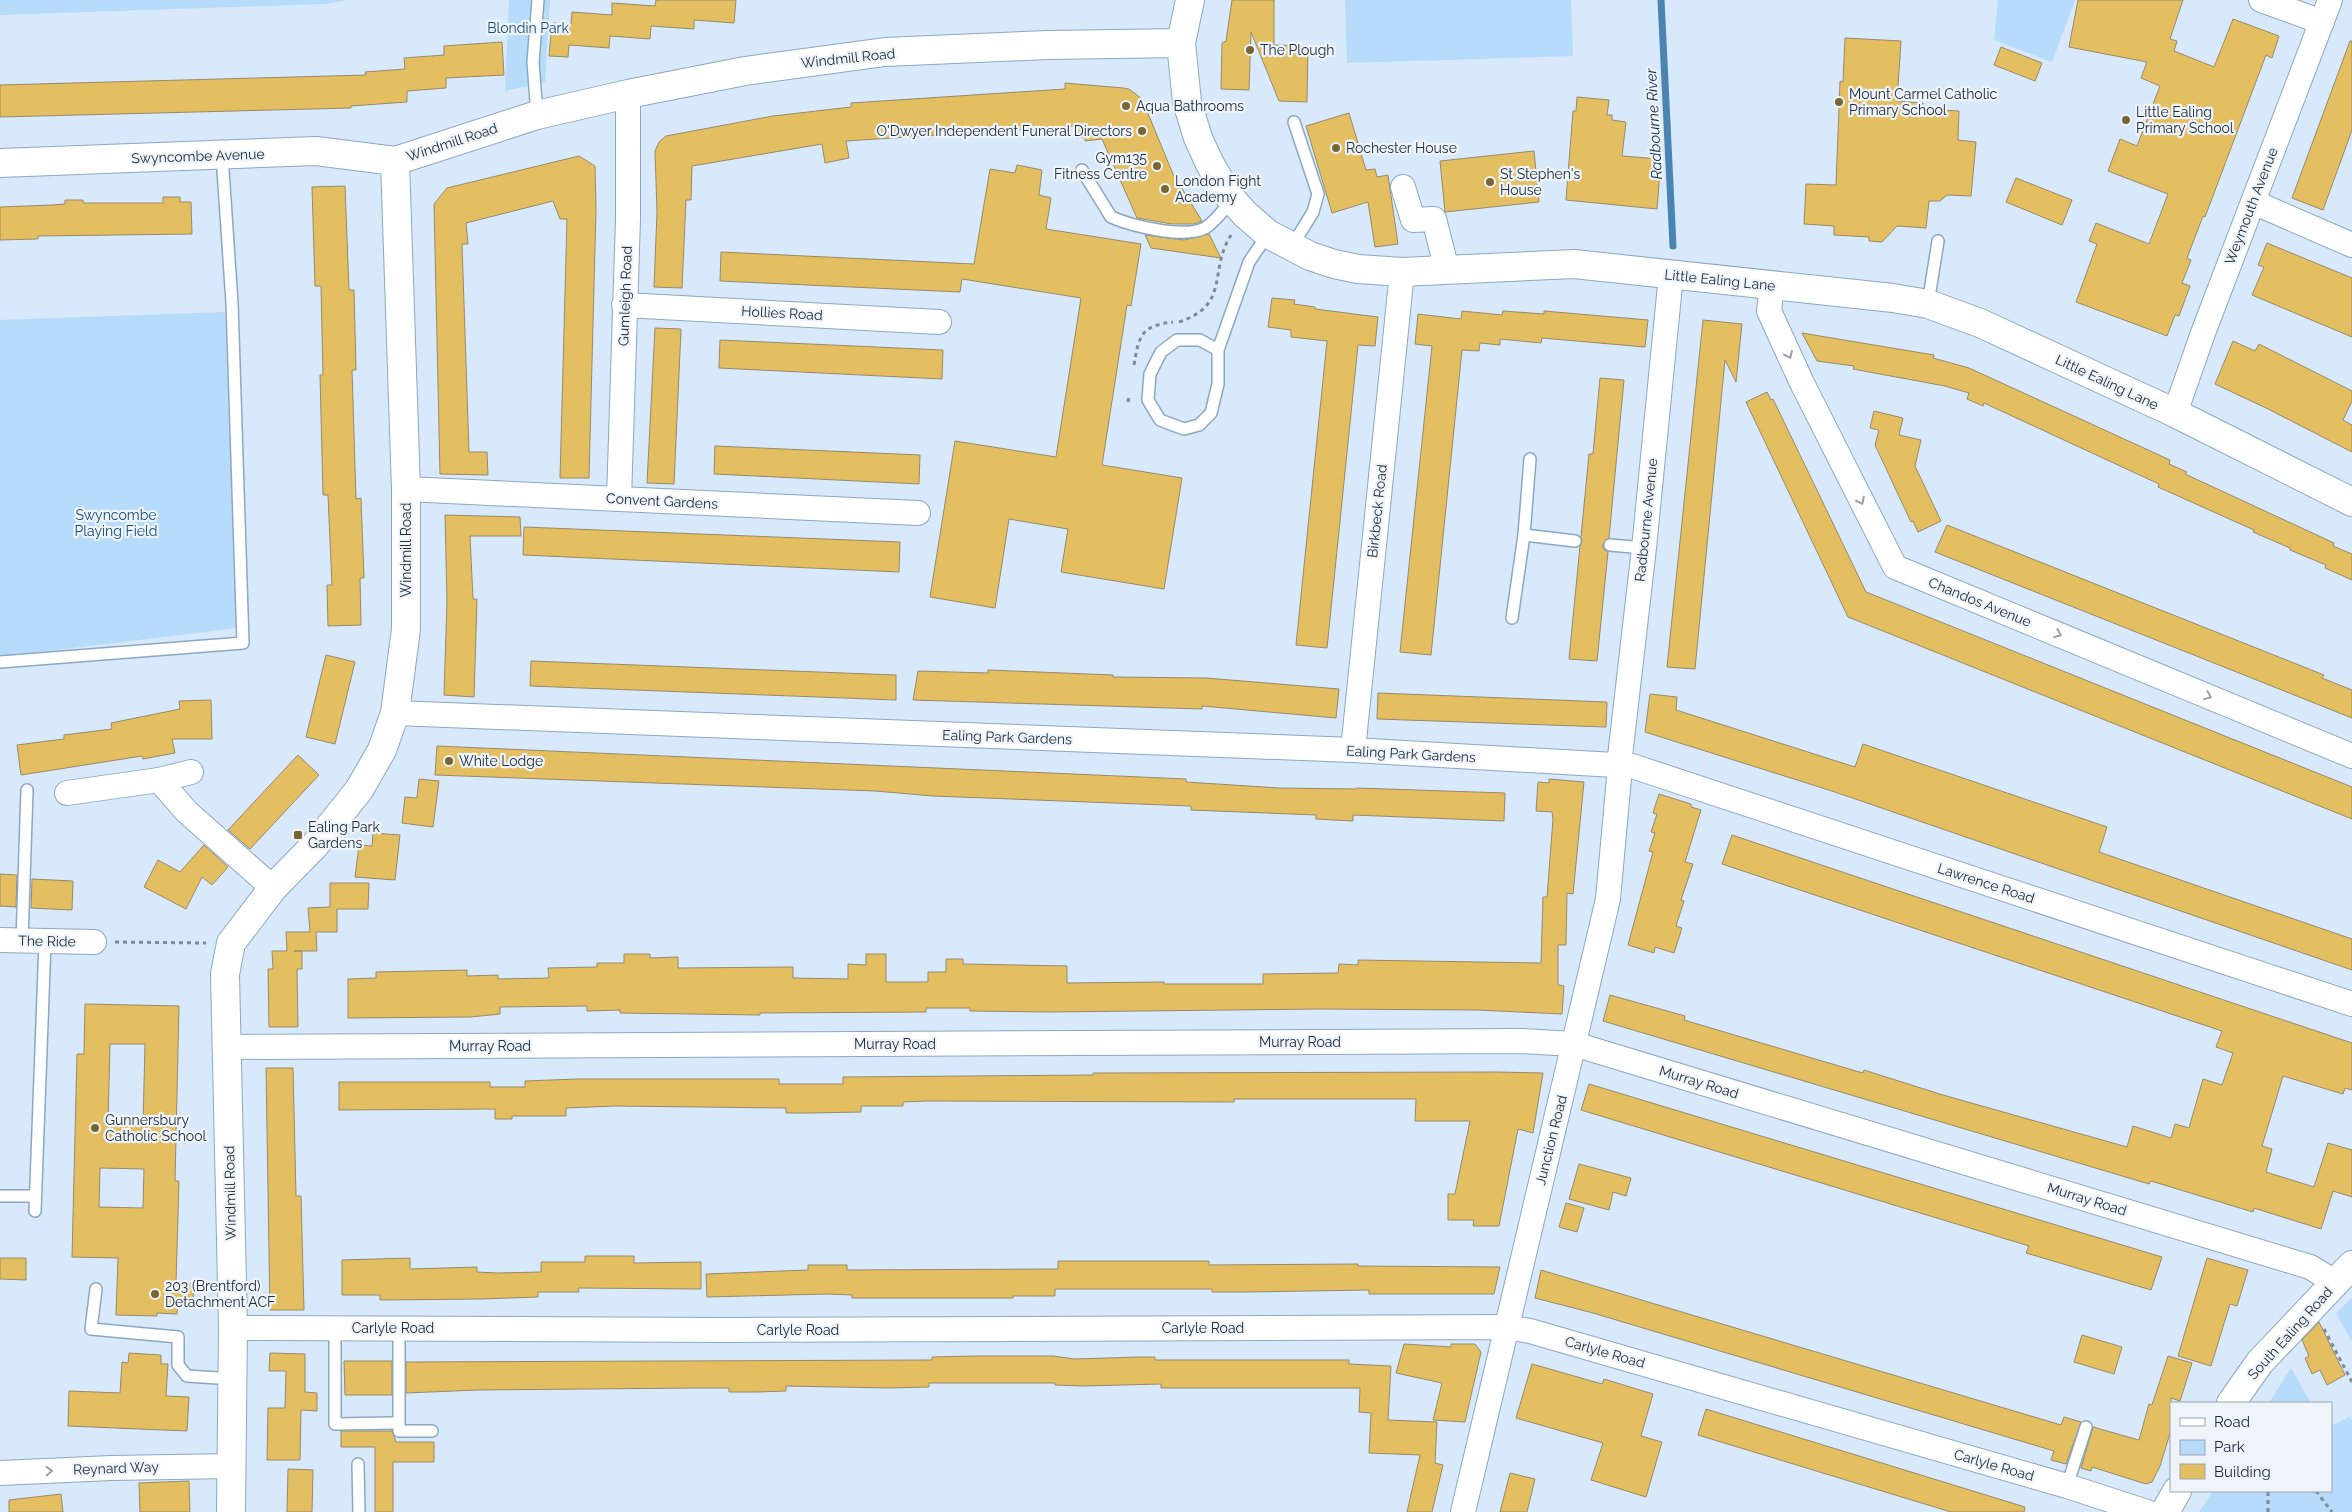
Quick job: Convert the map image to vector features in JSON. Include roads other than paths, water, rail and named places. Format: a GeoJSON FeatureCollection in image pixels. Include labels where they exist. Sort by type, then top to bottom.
{"type":"FeatureCollection","features":[{"type":"Feature","properties":{"kind":"main road","name":"Little Ealing Lane"},"geometry":{"type":"LineString","coordinates":[[1190,0],[1181,42],[1187,102],[1198,138],[1210,164],[1232,200],[1268,234],[1291,248],[1334,264],[1358,269],[1402,272],[1574,264],[1893,298],[1928,304],[1980,323],[2175,413],[2352,502]]}},
{"type":"Feature","properties":{"kind":"main road","name":"Windmill Road"},"geometry":{"type":"LineString","coordinates":[[231,1512],[233,1328],[225,974],[231,943],[274,888],[315,845],[359,790],[382,750],[395,713],[406,629],[406,489],[395,161],[537,114],[745,71],[885,52],[1181,42]]}},
{"type":"Feature","properties":{"kind":"main road","name":"Swyncombe Avenue"},"geometry":{"type":"LineString","coordinates":[[0,163],[316,151],[395,161]]}},
{"type":"Feature","properties":{"kind":"main road","name":"South Ealing Road"},"geometry":{"type":"LineString","coordinates":[[2232,1402],[2260,1362],[2343,1273]]}},
{"type":"Feature","properties":{"kind":"main road"},"geometry":{"type":"LineString","coordinates":[[2165,1512],[2176,1492]]}},
{"type":"Feature","properties":{"kind":"street"},"geometry":{"type":"LineString","coordinates":[[2261,0],[2322,22]]}},
{"type":"Feature","properties":{"kind":"street","name":"Weymouth Avenue"},"geometry":{"type":"LineString","coordinates":[[2175,413],[2203,333],[2330,0]]}},
{"type":"Feature","properties":{"kind":"street","name":"Gumleigh Road"},"geometry":{"type":"LineString","coordinates":[[619,498],[628,220],[628,94]]}},
{"type":"Feature","properties":{"kind":"street"},"geometry":{"type":"LineString","coordinates":[[1403,187],[1413,220],[1434,219],[1447,270]]}},
{"type":"Feature","properties":{"kind":"street"},"geometry":{"type":"LineString","coordinates":[[2253,202],[2352,244]]}},
{"type":"Feature","properties":{"kind":"street","name":"Birkbeck Road"},"geometry":{"type":"LineString","coordinates":[[1353,750],[1402,272]]}},
{"type":"Feature","properties":{"kind":"street","name":"Radbourne Avenue"},"geometry":{"type":"LineString","coordinates":[[1619,764],[1644,548],[1671,274]]}},
{"type":"Feature","properties":{"kind":"street","name":"Chandos Avenue"},"geometry":{"type":"LineString","coordinates":[[1772,285],[1769,311],[1802,383],[1895,567],[2352,756]]}},
{"type":"Feature","properties":{"kind":"street","name":"Hollies Road"},"geometry":{"type":"LineString","coordinates":[[624,305],[939,322]]}},
{"type":"Feature","properties":{"kind":"street","name":"Convent Gardens"},"geometry":{"type":"LineString","coordinates":[[406,489],[918,513]]}},
{"type":"Feature","properties":{"kind":"street","name":"Ealing Park Gardens"},"geometry":{"type":"LineString","coordinates":[[395,713],[1353,750],[1619,764]]}},
{"type":"Feature","properties":{"kind":"street","name":"Lawrence Road"},"geometry":{"type":"LineString","coordinates":[[1619,764],[1640,769],[2352,1004]]}},
{"type":"Feature","properties":{"kind":"street","name":"Junction Road"},"geometry":{"type":"LineString","coordinates":[[1463,1512],[1608,899],[1619,764]]}},
{"type":"Feature","properties":{"kind":"street"},"geometry":{"type":"LineString","coordinates":[[67,793],[159,780],[191,772]]}},
{"type":"Feature","properties":{"kind":"street"},"geometry":{"type":"LineString","coordinates":[[159,780],[186,812],[274,888]]}},
{"type":"Feature","properties":{"kind":"street","name":"The Ride"},"geometry":{"type":"LineString","coordinates":[[22,941],[94,942]]}},
{"type":"Feature","properties":{"kind":"street","name":"Murray Road"},"geometry":{"type":"LineString","coordinates":[[227,1047],[1522,1041],[1574,1044],[2310,1267],[2343,1273]]}},
{"type":"Feature","properties":{"kind":"street","name":"Carlyle Road"},"geometry":{"type":"LineString","coordinates":[[233,1328],[748,1330],[1506,1327],[1530,1331],[2067,1486],[2147,1512]]}},
{"type":"Feature","properties":{"kind":"street","name":"Reynard Way"},"geometry":{"type":"LineString","coordinates":[[0,1473],[111,1468],[233,1466]]}},
{"type":"Feature","properties":{"kind":"lane"},"geometry":{"type":"LineString","coordinates":[[537,114],[533,62],[538,0]]}},
{"type":"Feature","properties":{"kind":"lane"},"geometry":{"type":"LineString","coordinates":[[1291,248],[1313,212],[1318,194],[1294,122]]}},
{"type":"Feature","properties":{"kind":"lane"},"geometry":{"type":"LineString","coordinates":[[0,662],[243,643],[232,303],[222,154]]}},
{"type":"Feature","properties":{"kind":"lane"},"geometry":{"type":"LineString","coordinates":[[1082,170],[1111,217],[1164,231],[1189,233],[1202,230],[1232,200]]}},
{"type":"Feature","properties":{"kind":"lane"},"geometry":{"type":"LineString","coordinates":[[1218,350],[1200,340],[1177,340],[1161,352],[1150,374],[1148,400],[1160,420],[1184,429],[1200,425],[1211,414],[1218,384],[1218,350],[1249,262],[1268,234]]}},
{"type":"Feature","properties":{"kind":"lane"},"geometry":{"type":"LineString","coordinates":[[1928,304],[1938,241]]}},
{"type":"Feature","properties":{"kind":"lane"},"geometry":{"type":"LineString","coordinates":[[1512,618],[1524,535],[1530,459]]}},
{"type":"Feature","properties":{"kind":"lane"},"geometry":{"type":"LineString","coordinates":[[1524,535],[1576,542]]}},
{"type":"Feature","properties":{"kind":"lane"},"geometry":{"type":"LineString","coordinates":[[1610,544],[1644,548]]}},
{"type":"Feature","properties":{"kind":"lane"},"geometry":{"type":"LineString","coordinates":[[28,790],[22,941],[35,1211]]}},
{"type":"Feature","properties":{"kind":"lane"},"geometry":{"type":"LineString","coordinates":[[0,1196],[35,1196]]}},
{"type":"Feature","properties":{"kind":"lane"},"geometry":{"type":"LineString","coordinates":[[96,1289],[92,1329],[178,1336],[178,1365],[187,1376],[232,1380]]}},
{"type":"Feature","properties":{"kind":"lane"},"geometry":{"type":"LineString","coordinates":[[335,1328],[335,1424],[393,1423]]}},
{"type":"Feature","properties":{"kind":"lane"},"geometry":{"type":"LineString","coordinates":[[399,1328],[399,1431],[432,1431]]}},
{"type":"Feature","properties":{"kind":"lane"},"geometry":{"type":"LineString","coordinates":[[2067,1486],[2086,1427]]}},
{"type":"Feature","properties":{"kind":"lane"},"geometry":{"type":"LineString","coordinates":[[358,1464],[360,1512]]}},
{"type":"Feature","properties":{"kind":"waterway","name":"Radbourne River"},"geometry":{"type":"LineString","coordinates":[[1661,0],[1673,246]]}},
{"type":"Feature","properties":{"kind":"place","name":"The Plough"},"geometry":{"type":"Point","coordinates":[1250,50]}},
{"type":"Feature","properties":{"kind":"place","name":"Mount Carmel Catholic Primary School"},"geometry":{"type":"Point","coordinates":[1839,102]}},
{"type":"Feature","properties":{"kind":"place","name":"Aqua Bathrooms"},"geometry":{"type":"Point","coordinates":[1126,106]}},
{"type":"Feature","properties":{"kind":"place","name":"Little Ealing Primary School"},"geometry":{"type":"Point","coordinates":[2126,120]}},
{"type":"Feature","properties":{"kind":"place","name":"O'Dwyer Independent Funeral Directors"},"geometry":{"type":"Point","coordinates":[1142,131]}},
{"type":"Feature","properties":{"kind":"place","name":"Rochester House"},"geometry":{"type":"Point","coordinates":[1336,148]}},
{"type":"Feature","properties":{"kind":"place","name":"Gym135 Fitness Centre"},"geometry":{"type":"Point","coordinates":[1157,166]}},
{"type":"Feature","properties":{"kind":"place","name":"St Stephen's House"},"geometry":{"type":"Point","coordinates":[1490,182]}},
{"type":"Feature","properties":{"kind":"place","name":"London Fight Academy"},"geometry":{"type":"Point","coordinates":[1165,189]}},
{"type":"Feature","properties":{"kind":"place","name":"White Lodge"},"geometry":{"type":"Point","coordinates":[449,761]}},
{"type":"Feature","properties":{"kind":"place","name":"Ealing Park Gardens"},"geometry":{"type":"Point","coordinates":[298,835]}},
{"type":"Feature","properties":{"kind":"place","name":"Gunnersbury Catholic School"},"geometry":{"type":"Point","coordinates":[95,1128]}},
{"type":"Feature","properties":{"kind":"place","name":"203 (Brentford) Detachment ACF"},"geometry":{"type":"Point","coordinates":[155,1294]}},
{"type":"Feature","properties":{"kind":"park label","name":"Blondin Park"},"geometry":{"type":"Point","coordinates":[528,28]}},
{"type":"Feature","properties":{"kind":"park label","name":"Swyncombe Playing Field"},"geometry":{"type":"Point","coordinates":[116,524]}}]}
